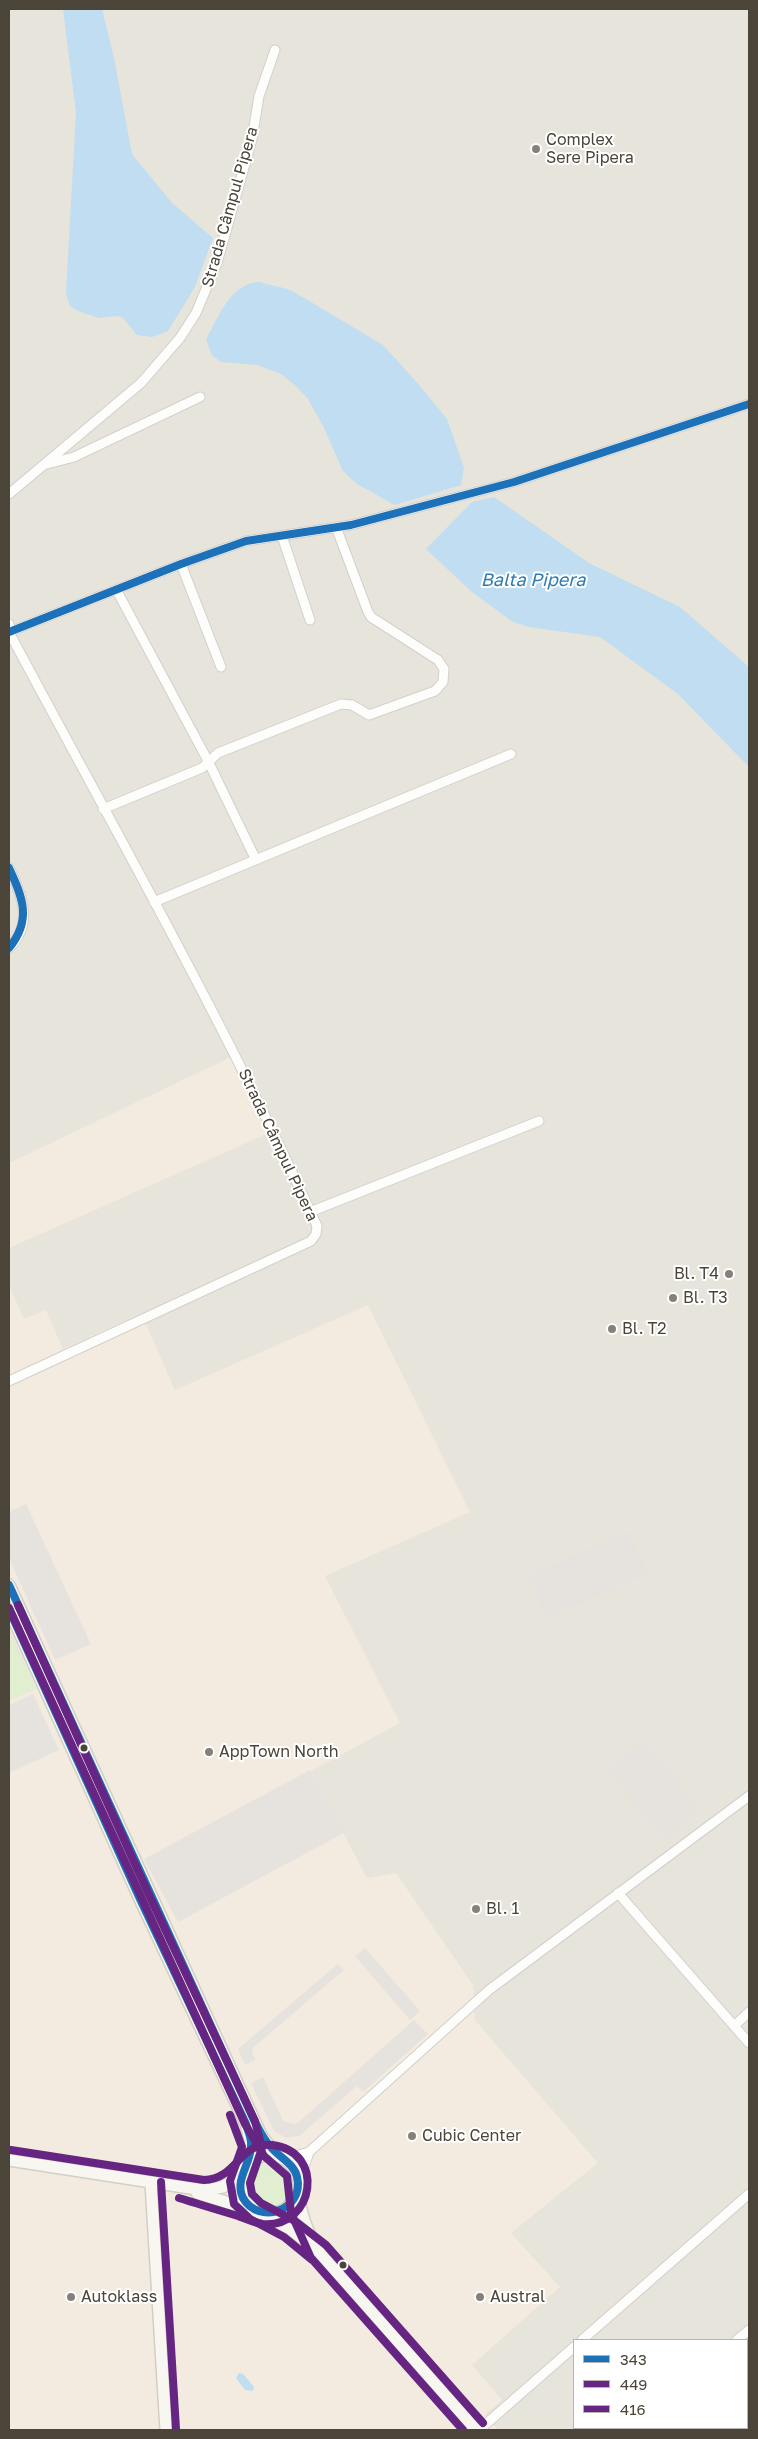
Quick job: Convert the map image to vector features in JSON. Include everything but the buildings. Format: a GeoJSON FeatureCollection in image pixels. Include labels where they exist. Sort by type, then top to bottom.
{"type":"FeatureCollection","features":[{"type":"Feature","properties":{"kind":"main road"},"geometry":{"type":"LineString","coordinates":[[9,1585],[262,2137],[282,2158],[292,2165],[306,2226],[319,2252]]}},
{"type":"Feature","properties":{"kind":"main road"},"geometry":{"type":"LineString","coordinates":[[9,1609],[140,1899],[246,2124],[252,2148],[240,2182],[243,2199],[260,2212],[290,2229],[319,2252],[477,2430]]}},
{"type":"Feature","properties":{"kind":"main road"},"geometry":{"type":"LineString","coordinates":[[248,2162],[263,2155],[282,2158]]}},
{"type":"Feature","properties":{"kind":"main road"},"geometry":{"type":"LineString","coordinates":[[9,2160],[182,2188],[215,2190],[233,2182],[242,2173]]}},
{"type":"Feature","properties":{"kind":"main road"},"geometry":{"type":"LineString","coordinates":[[151,2183],[166,2430]]}},
{"type":"Feature","properties":{"kind":"main road"},"geometry":{"type":"LineString","coordinates":[[182,2188],[272,2214],[288,2207],[298,2187]]}},
{"type":"Feature","properties":{"kind":"street","name":"Strada Câmpul Pipera"},"geometry":{"type":"LineString","coordinates":[[9,494],[141,383],[180,338],[196,314],[217,263],[252,139],[259,96],[275,50]]}},
{"type":"Feature","properties":{"kind":"street"},"geometry":{"type":"LineString","coordinates":[[44,465],[74,457],[200,398]]}},
{"type":"Feature","properties":{"kind":"street"},"geometry":{"type":"LineString","coordinates":[[9,624],[9,632],[117,591],[181,564],[246,541],[381,518],[514,482],[749,404]]}},
{"type":"Feature","properties":{"kind":"street"},"geometry":{"type":"LineString","coordinates":[[103,809],[202,768],[218,754],[341,704],[352,706],[369,715],[435,691],[443,682],[444,669],[438,660],[371,617],[336,527]]}},
{"type":"Feature","properties":{"kind":"street"},"geometry":{"type":"LineString","coordinates":[[282,536],[310,620]]}},
{"type":"Feature","properties":{"kind":"street"},"geometry":{"type":"LineString","coordinates":[[181,564],[221,667]]}},
{"type":"Feature","properties":{"kind":"street"},"geometry":{"type":"LineString","coordinates":[[117,591],[208,761],[256,860]]}},
{"type":"Feature","properties":{"kind":"street","name":"Strada Câmpul Pipera"},"geometry":{"type":"LineString","coordinates":[[9,632],[103,809],[200,984],[317,1226],[316,1234],[311,1241],[9,1381]]}},
{"type":"Feature","properties":{"kind":"street"},"geometry":{"type":"LineString","coordinates":[[154,902],[511,754]]}},
{"type":"Feature","properties":{"kind":"street"},"geometry":{"type":"LineString","coordinates":[[9,868],[24,905],[24,922],[19,934],[9,948]]}},
{"type":"Feature","properties":{"kind":"street"},"geometry":{"type":"LineString","coordinates":[[310,1212],[539,1121]]}},
{"type":"Feature","properties":{"kind":"street"},"geometry":{"type":"LineString","coordinates":[[282,2158],[309,2152],[489,1990],[749,1796]]}},
{"type":"Feature","properties":{"kind":"street"},"geometry":{"type":"LineString","coordinates":[[618,1894],[749,2043]]}},
{"type":"Feature","properties":{"kind":"street"},"geometry":{"type":"LineString","coordinates":[[734,2026],[749,2012]]}},
{"type":"Feature","properties":{"kind":"street"},"geometry":{"type":"LineString","coordinates":[[298,2187],[309,2152]]}},
{"type":"Feature","properties":{"kind":"street"},"geometry":{"type":"LineString","coordinates":[[583,2339],[749,2194]]}},
{"type":"Feature","properties":{"kind":"street"},"geometry":{"type":"LineString","coordinates":[[738,2339],[749,2330]]}},
{"type":"Feature","properties":{"kind":"street"},"geometry":{"type":"LineString","coordinates":[[477,2430],[573,2348]]}},
{"type":"Feature","properties":{"kind":"shaded area"},"geometry":{"type":"Polygon","coordinates":[[[9,9],[749,9],[749,2430],[9,2430],[9,9]]]}},
{"type":"Feature","properties":{"kind":"shaded area"},"geometry":{"type":"Polygon","coordinates":[[[231,1057],[271,1132],[9,1248],[9,1163],[231,1057]]]}},
{"type":"Feature","properties":{"kind":"shaded area"},"geometry":{"type":"Polygon","coordinates":[[[9,1285],[24,1319],[46,1310],[63,1349],[141,1313],[175,1390],[368,1305],[470,1512],[325,1576],[400,1723],[311,1771],[367,1878],[396,1873],[473,1985],[475,2020],[598,2163],[511,2233],[560,2287],[472,2365],[502,2400],[485,2415],[498,2430],[9,2430],[9,1701],[36,1688],[9,1629],[9,1285]]]}},
{"type":"Feature","properties":{"kind":"shaded area"},"geometry":{"type":"Polygon","coordinates":[[[26,1504],[91,1644],[55,1660],[9,1558],[9,1512],[26,1504]]]}},
{"type":"Feature","properties":{"kind":"shaded area"},"geometry":{"type":"Polygon","coordinates":[[[629,1531],[648,1574],[547,1618],[528,1575],[629,1531]]]}},
{"type":"Feature","properties":{"kind":"shaded area"},"geometry":{"type":"Polygon","coordinates":[[[33,1694],[59,1750],[9,1773],[9,1705],[33,1694]]]}},
{"type":"Feature","properties":{"kind":"shaded area"},"geometry":{"type":"Polygon","coordinates":[[[643,1741],[701,1810],[666,1840],[608,1772],[643,1741]]]}},
{"type":"Feature","properties":{"kind":"shaded area"},"geometry":{"type":"Polygon","coordinates":[[[310,1770],[344,1833],[178,1922],[144,1859],[310,1770]]]}},
{"type":"Feature","properties":{"kind":"shaded area"},"geometry":{"type":"Polygon","coordinates":[[[365,1948],[420,2011],[410,2020],[355,1956],[365,1948]]]}},
{"type":"Feature","properties":{"kind":"shaded area"},"geometry":{"type":"Polygon","coordinates":[[[338,1964],[344,1970],[254,2047],[252,2051],[255,2060],[245,2065],[238,2049],[338,1964]]]}},
{"type":"Feature","properties":{"kind":"shaded area"},"geometry":{"type":"Polygon","coordinates":[[[414,2020],[428,2034],[363,2092],[357,2086],[299,2136],[286,2138],[274,2131],[251,2083],[263,2077],[283,2121],[294,2124],[300,2121],[414,2020]]]}},
{"type":"Feature","properties":{"kind":"green space"},"geometry":{"type":"Polygon","coordinates":[[[9,1633],[36,1688],[9,1701],[9,1633]]]}},
{"type":"Feature","properties":{"kind":"green space"},"geometry":{"type":"Polygon","coordinates":[[[269,2163],[281,2167],[287,2173],[291,2185],[287,2197],[281,2203],[269,2207],[257,2203],[251,2197],[247,2185],[251,2173],[257,2167],[269,2163]]]}},
{"type":"Feature","properties":{"kind":"water"},"geometry":{"type":"Polygon","coordinates":[[[63,9],[102,9],[114,58],[132,154],[172,203],[213,238],[195,287],[168,331],[152,337],[137,335],[123,318],[118,316],[99,318],[78,311],[70,306],[66,293],[76,112],[63,9]]]}},
{"type":"Feature","properties":{"kind":"water"},"geometry":{"type":"Polygon","coordinates":[[[260,282],[294,292],[383,345],[447,419],[464,468],[461,485],[395,505],[357,484],[343,471],[323,426],[308,399],[296,386],[281,374],[258,365],[222,362],[212,356],[206,339],[221,312],[233,295],[241,288],[260,282]]]}},
{"type":"Feature","properties":{"kind":"water","name":"Balta Pipera"},"geometry":{"type":"Polygon","coordinates":[[[494,497],[589,563],[680,607],[749,667],[749,767],[678,694],[600,637],[529,627],[513,622],[472,592],[426,549],[472,502],[494,497]]]}},
{"type":"Feature","properties":{"kind":"water"},"geometry":{"type":"Polygon","coordinates":[[[239,2373],[243,2374],[254,2387],[253,2391],[245,2390],[236,2378],[239,2373]]]}},
{"type":"Feature","properties":{"kind":"transit line","name":"343"},"geometry":{"type":"LineString","coordinates":[[9,632],[181,564],[246,541],[351,525],[514,482],[749,404]]}},
{"type":"Feature","properties":{"kind":"transit line","name":"343"},"geometry":{"type":"LineString","coordinates":[[9,868],[18,889],[23,909],[21,928],[9,948]]}},
{"type":"Feature","properties":{"kind":"transit line","name":"343"},"geometry":{"type":"LineString","coordinates":[[9,1585],[254,2120],[273,2150],[295,2172],[298,2189],[288,2206],[269,2212],[259,2211],[250,2206],[243,2198],[240,2185],[250,2153],[251,2143],[246,2124],[140,1899],[9,1609]]}},
{"type":"Feature","properties":{"kind":"transit line","name":"416"},"geometry":{"type":"LineString","coordinates":[[18,1605],[149,1895],[255,2121],[262,2148],[250,2183],[252,2194],[261,2203],[295,2221],[326,2245],[483,2423]]}},
{"type":"Feature","properties":{"kind":"transit line","name":"449"},"geometry":{"type":"LineString","coordinates":[[9,1608],[245,2124],[264,2156],[287,2176],[291,2213],[311,2258],[463,2430]]}},
{"type":"Feature","properties":{"kind":"transit line","name":"449"},"geometry":{"type":"LineString","coordinates":[[230,2115],[242,2147],[230,2181],[234,2204],[250,2219],[284,2237],[312,2260]]}},
{"type":"Feature","properties":{"kind":"transit line","name":"416"},"geometry":{"type":"LineString","coordinates":[[11,2150],[204,2180],[224,2174],[252,2149],[272,2145],[289,2150],[301,2160],[307,2174],[307,2188],[303,2202],[294,2214],[281,2222],[263,2224],[179,2198]]}},
{"type":"Feature","properties":{"kind":"transit line","name":"416"},"geometry":{"type":"LineString","coordinates":[[161,2182],[176,2429]]}},
{"type":"Feature","properties":{"kind":"place","name":"Complex Sere Pipera"},"geometry":{"type":"Point","coordinates":[536,149]}},
{"type":"Feature","properties":{"kind":"place","name":"Bl. T4"},"geometry":{"type":"Point","coordinates":[729,1274]}},
{"type":"Feature","properties":{"kind":"place","name":"Bl. T3"},"geometry":{"type":"Point","coordinates":[673,1298]}},
{"type":"Feature","properties":{"kind":"place","name":"Bl. T2"},"geometry":{"type":"Point","coordinates":[612,1329]}},
{"type":"Feature","properties":{"kind":"place","name":"AppTown North"},"geometry":{"type":"Point","coordinates":[209,1752]}},
{"type":"Feature","properties":{"kind":"place","name":"Bl. 1"},"geometry":{"type":"Point","coordinates":[476,1909]}},
{"type":"Feature","properties":{"kind":"place","name":"Cubic Center"},"geometry":{"type":"Point","coordinates":[412,2136]}},
{"type":"Feature","properties":{"kind":"place","name":"Autoklass"},"geometry":{"type":"Point","coordinates":[71,2297]}},
{"type":"Feature","properties":{"kind":"place","name":"Austral"},"geometry":{"type":"Point","coordinates":[480,2297]}}]}
